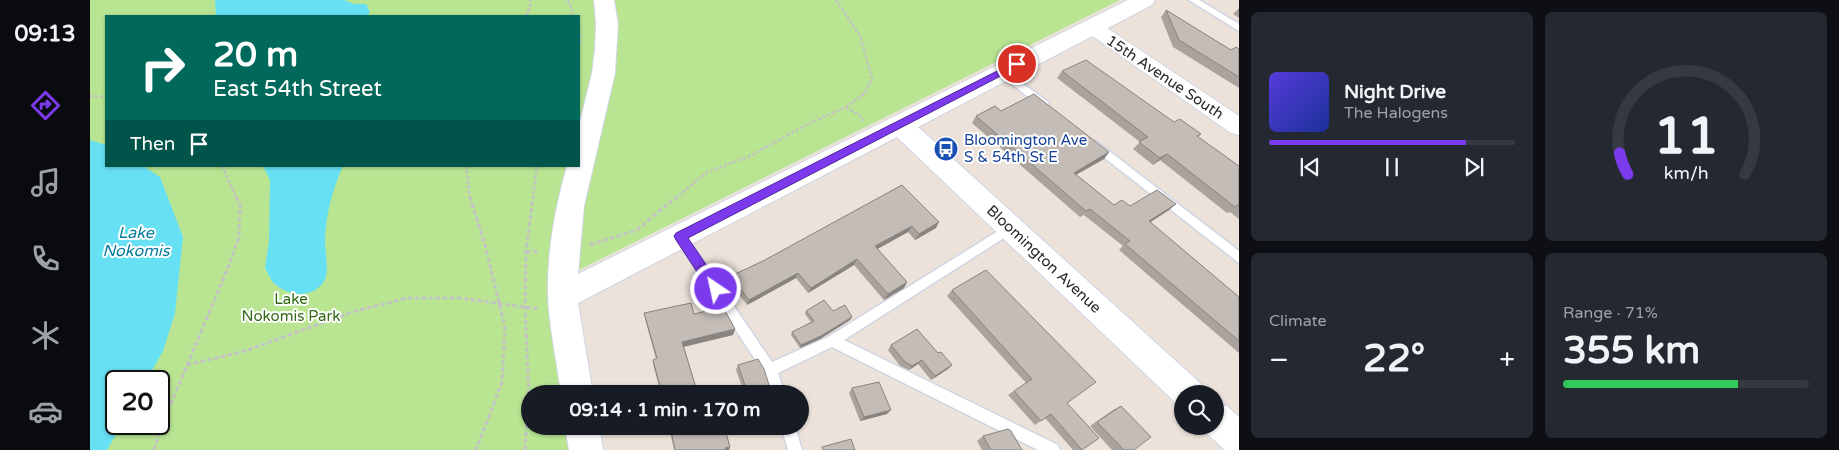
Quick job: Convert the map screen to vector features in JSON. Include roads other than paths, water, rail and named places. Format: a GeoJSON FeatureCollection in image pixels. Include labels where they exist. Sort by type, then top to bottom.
{"type":"FeatureCollection","features":[{"type":"Feature","properties":{"kind":"street"},"geometry":{"type":"LineString","coordinates":[[580,166],[608,48],[608,19],[604,0]]}},
{"type":"Feature","properties":{"kind":"street"},"geometry":{"type":"LineString","coordinates":[[563,296],[1145,0]]}},
{"type":"Feature","properties":{"kind":"street","name":"15th Avenue South"},"geometry":{"type":"LineString","coordinates":[[1091,26],[1239,127]]}},
{"type":"Feature","properties":{"kind":"street","name":"Bloomington Avenue"},"geometry":{"type":"LineString","coordinates":[[899,124],[1179,385]]}},
{"type":"Feature","properties":{"kind":"street"},"geometry":{"type":"LineString","coordinates":[[576,385],[563,296],[566,249],[573,194],[580,167]]}},
{"type":"Feature","properties":{"kind":"street"},"geometry":{"type":"LineString","coordinates":[[1224,426],[1239,440]]}},
{"type":"Feature","properties":{"kind":"street"},"geometry":{"type":"LineString","coordinates":[[584,435],[586,450]]}},
{"type":"Feature","properties":{"kind":"lane"},"geometry":{"type":"LineString","coordinates":[[1193,0],[1239,28]]}},
{"type":"Feature","properties":{"kind":"lane"},"geometry":{"type":"LineString","coordinates":[[1002,72],[1051,110]]}},
{"type":"Feature","properties":{"kind":"lane"},"geometry":{"type":"LineString","coordinates":[[1090,141],[1239,258]]}},
{"type":"Feature","properties":{"kind":"lane"},"geometry":{"type":"LineString","coordinates":[[770,370],[832,341],[1010,228]]}},
{"type":"Feature","properties":{"kind":"lane"},"geometry":{"type":"LineString","coordinates":[[680,236],[770,370],[775,385]]}},
{"type":"Feature","properties":{"kind":"lane"},"geometry":{"type":"LineString","coordinates":[[832,341],[1053,450]]}},
{"type":"Feature","properties":{"kind":"lane"},"geometry":{"type":"LineString","coordinates":[[791,435],[795,450]]}},
{"type":"Feature","properties":{"kind":"water"},"geometry":{"type":"Polygon","coordinates":[[[215,0],[344,0],[354,4],[366,4],[370,12],[368,15],[216,15],[215,0]]]}},
{"type":"Feature","properties":{"kind":"water","name":"Lake Nokomis"},"geometry":{"type":"Polygon","coordinates":[[[90,140],[105,145],[105,167],[145,167],[160,177],[183,237],[175,313],[163,351],[152,370],[105,370],[105,435],[116,435],[107,450],[90,450],[90,140]]]}},
{"type":"Feature","properties":{"kind":"water"},"geometry":{"type":"Polygon","coordinates":[[[264,167],[343,167],[333,193],[326,222],[327,265],[325,279],[321,285],[309,293],[287,292],[272,281],[265,268],[269,241],[270,180],[264,167]]]}},
{"type":"Feature","properties":{"kind":"place","name":"Bloomington Ave S & 54th St E"},"geometry":{"type":"Point","coordinates":[946,149]}},
{"type":"Feature","properties":{"kind":"park label","name":"Lake Nokomis Park"},"geometry":{"type":"Point","coordinates":[291,308]}}]}
